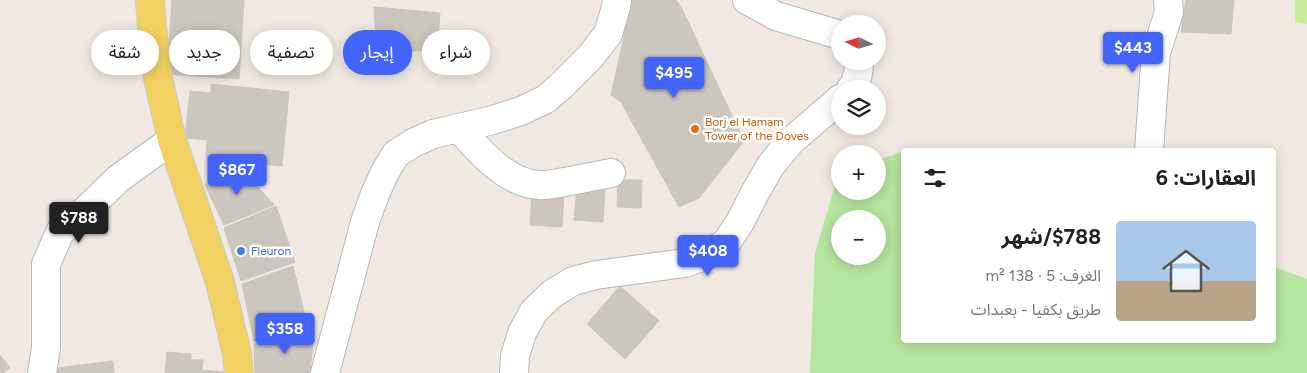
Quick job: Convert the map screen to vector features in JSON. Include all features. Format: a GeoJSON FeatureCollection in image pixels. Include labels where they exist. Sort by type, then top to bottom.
{"type":"FeatureCollection","features":[{"type":"Feature","properties":{"kind":"main road"},"geometry":{"type":"LineString","coordinates":[[150,0],[158,78],[172,140],[220,282],[237,354],[239,373]]}},
{"type":"Feature","properties":{"kind":"street"},"geometry":{"type":"LineString","coordinates":[[325,373],[365,222],[385,172],[396,154],[413,143],[433,134],[493,120],[521,111],[546,99],[590,57],[608,34],[617,0]]}},
{"type":"Feature","properties":{"kind":"street"},"geometry":{"type":"LineString","coordinates":[[747,0],[776,16],[831,32]]}},
{"type":"Feature","properties":{"kind":"street"},"geometry":{"type":"LineString","coordinates":[[1149,148],[1156,54],[1168,12],[1168,0]]}},
{"type":"Feature","properties":{"kind":"street"},"geometry":{"type":"LineString","coordinates":[[514,373],[522,333],[534,311],[552,294],[573,281],[596,275],[685,264],[707,255],[727,242],[771,165],[790,142],[831,107]]}},
{"type":"Feature","properties":{"kind":"street"},"geometry":{"type":"LineString","coordinates":[[459,128],[497,166],[512,177],[526,183],[538,185],[552,184],[611,173]]}},
{"type":"Feature","properties":{"kind":"street"},"geometry":{"type":"LineString","coordinates":[[42,373],[46,348],[46,264],[60,232],[118,179],[172,140]]}},
{"type":"Feature","properties":{"kind":"green space"},"geometry":{"type":"Polygon","coordinates":[[[1295,0],[1307,0],[1307,24],[1295,22],[1295,0]]]}},
{"type":"Feature","properties":{"kind":"green space"},"geometry":{"type":"Polygon","coordinates":[[[901,152],[901,343],[1276,343],[1276,268],[1307,279],[1307,373],[810,373],[815,253],[831,199],[886,200],[886,157],[901,152]]]}},
{"type":"Feature","properties":{"kind":"building"},"geometry":{"type":"Polygon","coordinates":[[[172,0],[244,0],[240,63],[240,30],[170,30],[172,0]]]}},
{"type":"Feature","properties":{"kind":"building"},"geometry":{"type":"Polygon","coordinates":[[[632,0],[676,0],[683,11],[744,141],[699,198],[679,207],[621,102],[611,95],[632,0]]]}},
{"type":"Feature","properties":{"kind":"building"},"geometry":{"type":"Polygon","coordinates":[[[1186,0],[1234,0],[1231,34],[1181,32],[1186,0]]]}},
{"type":"Feature","properties":{"kind":"building"},"geometry":{"type":"Polygon","coordinates":[[[374,7],[440,13],[439,30],[422,30],[422,50],[412,51],[412,30],[376,30],[374,7]]]}},
{"type":"Feature","properties":{"kind":"building"},"geometry":{"type":"Polygon","coordinates":[[[169,44],[169,74],[167,74],[169,44]]]}},
{"type":"Feature","properties":{"kind":"building"},"geometry":{"type":"Polygon","coordinates":[[[181,75],[239,75],[239,79],[181,75]]]}},
{"type":"Feature","properties":{"kind":"building"},"geometry":{"type":"Polygon","coordinates":[[[211,84],[289,92],[282,166],[206,158],[207,140],[185,138],[190,91],[211,93],[211,84]]]}},
{"type":"Feature","properties":{"kind":"building"},"geometry":{"type":"Polygon","coordinates":[[[239,166],[274,205],[224,225],[205,185],[239,166]]]}},
{"type":"Feature","properties":{"kind":"building"},"geometry":{"type":"Polygon","coordinates":[[[618,180],[642,180],[641,208],[617,207],[618,180]]]}},
{"type":"Feature","properties":{"kind":"building"},"geometry":{"type":"Polygon","coordinates":[[[577,187],[605,189],[603,222],[574,220],[577,187]]]}},
{"type":"Feature","properties":{"kind":"building"},"geometry":{"type":"Polygon","coordinates":[[[532,191],[564,193],[562,227],[530,225],[532,191]]]}},
{"type":"Feature","properties":{"kind":"building"},"geometry":{"type":"Polygon","coordinates":[[[276,206],[295,262],[241,281],[224,228],[276,206]]]}},
{"type":"Feature","properties":{"kind":"building"},"geometry":{"type":"Polygon","coordinates":[[[293,266],[308,329],[254,341],[242,284],[293,266]]]}},
{"type":"Feature","properties":{"kind":"building"},"geometry":{"type":"Polygon","coordinates":[[[620,286],[659,321],[625,359],[587,324],[620,286]]]}},
{"type":"Feature","properties":{"kind":"building"},"geometry":{"type":"Polygon","coordinates":[[[314,333],[310,373],[255,373],[254,344],[314,333]]]}},
{"type":"Feature","properties":{"kind":"building"},"geometry":{"type":"Polygon","coordinates":[[[167,352],[191,354],[191,360],[203,360],[202,370],[225,373],[165,373],[167,352]]]}},
{"type":"Feature","properties":{"kind":"building"},"geometry":{"type":"Polygon","coordinates":[[[0,355],[10,368],[3,373],[0,373],[0,355]]]}},
{"type":"Feature","properties":{"kind":"building"},"geometry":{"type":"Polygon","coordinates":[[[113,361],[114,373],[58,373],[57,368],[113,361]]]}},
{"type":"Feature","properties":{"kind":"place","name":"Borj el Hamam Tower of the Doves"},"geometry":{"type":"Point","coordinates":[695,129]}},
{"type":"Feature","properties":{"kind":"place","name":"Fleuron"},"geometry":{"type":"Point","coordinates":[241,251]}}]}
